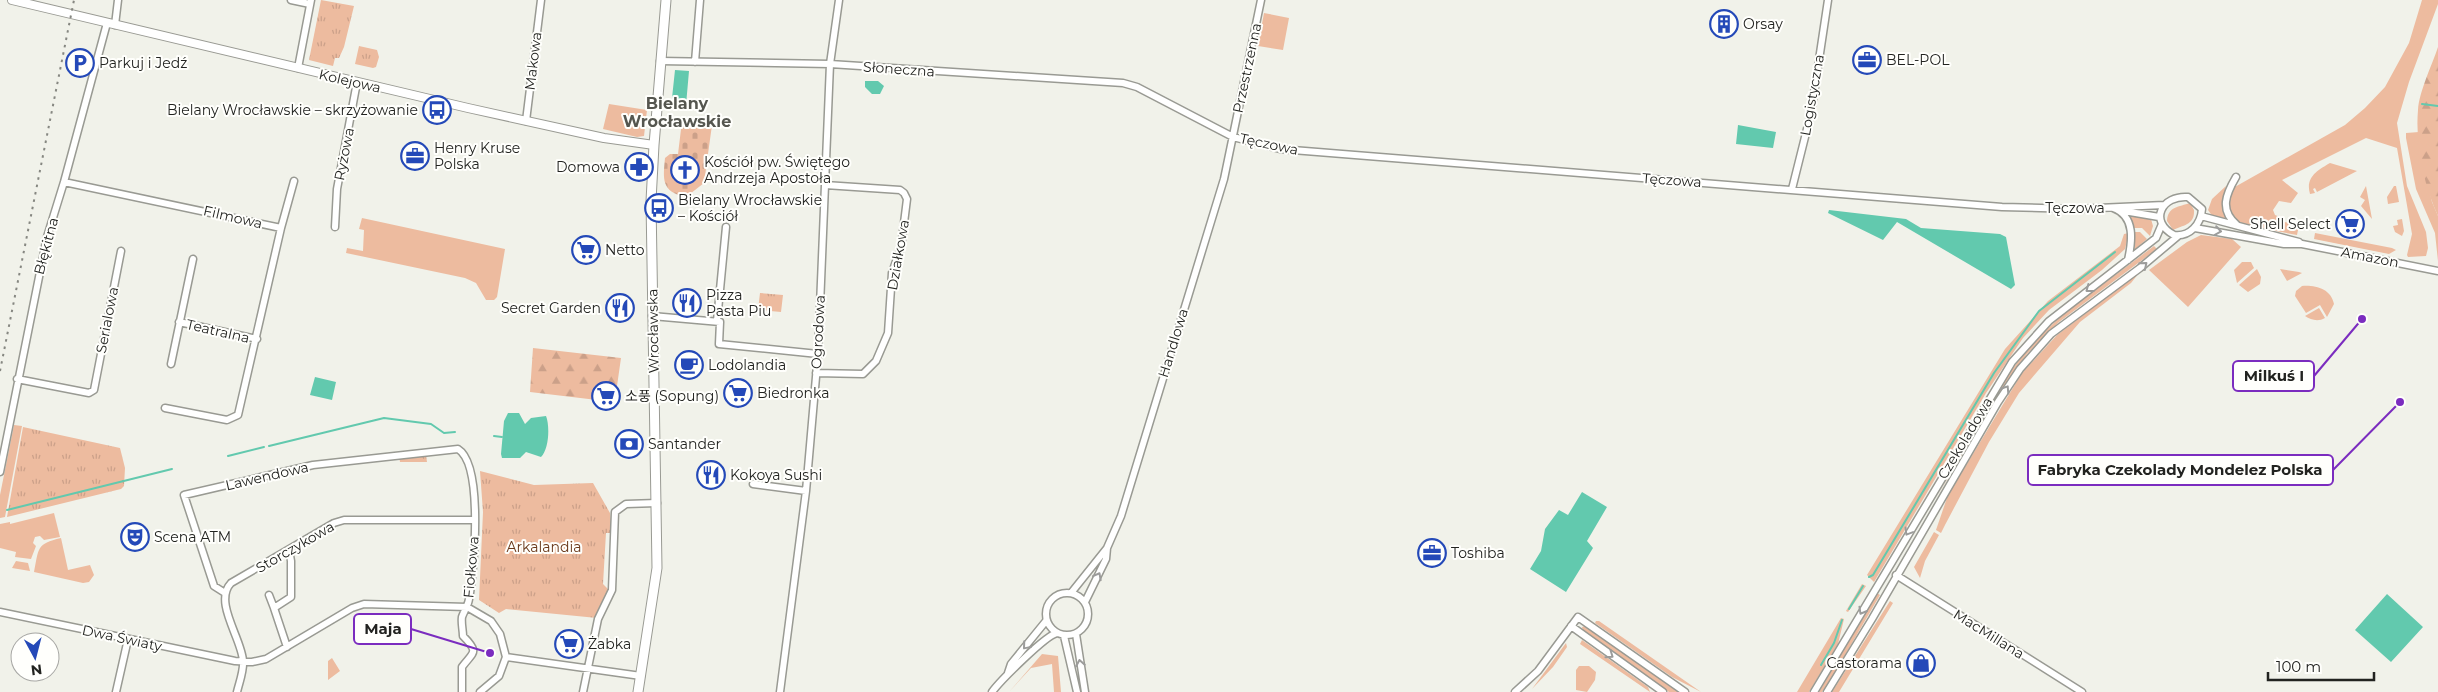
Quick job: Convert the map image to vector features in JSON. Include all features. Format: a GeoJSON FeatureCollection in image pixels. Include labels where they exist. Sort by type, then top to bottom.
{"type":"FeatureCollection","features":[{"type":"Feature","properties":{"kind":"main road","name":"Wrocławska"},"geometry":{"type":"LineString","coordinates":[[638,692],[656,575],[657,503],[652,316],[654,145],[666,0]]}},
{"type":"Feature","properties":{"kind":"street","name":"Kolejowa"},"geometry":{"type":"LineString","coordinates":[[12,0],[526,121],[604,138],[654,145]]}},
{"type":"Feature","properties":{"kind":"street"},"geometry":{"type":"LineString","coordinates":[[115,25],[118,0]]}},
{"type":"Feature","properties":{"kind":"street"},"geometry":{"type":"LineString","coordinates":[[291,0],[310,2],[298,68]]}},
{"type":"Feature","properties":{"kind":"street","name":"Makowa"},"geometry":{"type":"LineString","coordinates":[[526,121],[541,0]]}},
{"type":"Feature","properties":{"kind":"street"},"geometry":{"type":"LineString","coordinates":[[695,62],[700,0]]}},
{"type":"Feature","properties":{"kind":"street","name":"Ogrodowa"},"geometry":{"type":"LineString","coordinates":[[780,692],[806,491],[818,354],[830,64],[839,0]]}},
{"type":"Feature","properties":{"kind":"street","name":"Przestrzenna"},"geometry":{"type":"LineString","coordinates":[[1233,137],[1261,0]]}},
{"type":"Feature","properties":{"kind":"street","name":"Logistyczna"},"geometry":{"type":"LineString","coordinates":[[1792,189],[1811,114],[1828,0]]}},
{"type":"Feature","properties":{"kind":"street","name":"Błękitna"},"geometry":{"type":"LineString","coordinates":[[0,472],[17,379],[47,237],[64,182],[107,23]]}},
{"type":"Feature","properties":{"kind":"street","name":"Słoneczna"},"geometry":{"type":"LineString","coordinates":[[660,61],[830,64],[1096,81],[1137,87],[1233,137]]}},
{"type":"Feature","properties":{"kind":"street","name":"Ryżowa"},"geometry":{"type":"LineString","coordinates":[[335,227],[337,189],[358,82]]}},
{"type":"Feature","properties":{"kind":"street","name":"Tęczowa"},"geometry":{"type":"LineString","coordinates":[[1233,137],[1280,149],[2002,207],[2115,209],[2164,205]]}},
{"type":"Feature","properties":{"kind":"street","name":"Handlowa"},"geometry":{"type":"LineString","coordinates":[[1085,602],[1106,559],[1107,548],[1123,508],[1224,179],[1233,137]]}},
{"type":"Feature","properties":{"kind":"street"},"geometry":{"type":"LineString","coordinates":[[2236,177],[2225,200],[2225,209],[2239,228]]}},
{"type":"Feature","properties":{"kind":"street"},"geometry":{"type":"LineString","coordinates":[[281,228],[294,181]]}},
{"type":"Feature","properties":{"kind":"street","name":"Filmowa"},"geometry":{"type":"LineString","coordinates":[[64,182],[281,228],[238,415],[231,420],[165,408]]}},
{"type":"Feature","properties":{"kind":"street","name":"Działkowa"},"geometry":{"type":"LineString","coordinates":[[816,373],[863,374],[876,361],[888,333],[892,272],[901,247],[906,199],[904,192],[900,190],[825,185]]}},
{"type":"Feature","properties":{"kind":"street"},"geometry":{"type":"LineString","coordinates":[[2115,209],[2161,220],[2169,232],[2178,236],[2195,228],[2202,209],[2188,197],[2174,198],[2164,205],[2161,220]]}},
{"type":"Feature","properties":{"kind":"street","name":"Tęczowa"},"geometry":{"type":"LineString","coordinates":[[2115,209],[2131,230],[2128,260]]}},
{"type":"Feature","properties":{"kind":"street","name":"Amazon"},"geometry":{"type":"LineString","coordinates":[[2201,216],[2239,228],[2289,238],[2302,244]]}},
{"type":"Feature","properties":{"kind":"street","name":"Czekoladowa"},"geometry":{"type":"LineString","coordinates":[[1814,692],[2012,362],[2049,321],[2156,238],[2161,220]]}},
{"type":"Feature","properties":{"kind":"street"},"geometry":{"type":"LineString","coordinates":[[716,321],[726,226]]}},
{"type":"Feature","properties":{"kind":"street","name":"Amazon"},"geometry":{"type":"LineString","coordinates":[[2195,228],[2284,244],[2302,244],[2438,271]]}},
{"type":"Feature","properties":{"kind":"street","name":"Czekoladowa"},"geometry":{"type":"LineString","coordinates":[[1827,692],[1876,613],[1896,575],[1998,402],[2020,369],[2051,334],[2140,268],[2178,236]]}},
{"type":"Feature","properties":{"kind":"street","name":"Serialowa"},"geometry":{"type":"LineString","coordinates":[[17,379],[89,393],[94,390],[120,251]]}},
{"type":"Feature","properties":{"kind":"street","name":"Teatralna"},"geometry":{"type":"LineString","coordinates":[[171,364],[193,259]]}},
{"type":"Feature","properties":{"kind":"street"},"geometry":{"type":"LineString","coordinates":[[652,316],[720,322],[719,344],[818,354]]}},
{"type":"Feature","properties":{"kind":"street","name":"Teatralna"},"geometry":{"type":"LineString","coordinates":[[179,322],[257,339]]}},
{"type":"Feature","properties":{"kind":"street","name":"Fiołkowa"},"geometry":{"type":"LineString","coordinates":[[458,449],[463,452],[473,478],[474,520],[467,607],[491,621],[497,627],[506,657]]}},
{"type":"Feature","properties":{"kind":"street","name":"Lawendowa"},"geometry":{"type":"LineString","coordinates":[[225,593],[214,586],[184,496],[313,464],[458,449]]}},
{"type":"Feature","properties":{"kind":"street"},"geometry":{"type":"LineString","coordinates":[[753,484],[806,491]]}},
{"type":"Feature","properties":{"kind":"street"},"geometry":{"type":"LineString","coordinates":[[583,692],[598,619],[612,590],[616,512],[626,504],[657,503]]}},
{"type":"Feature","properties":{"kind":"street","name":"Storczykowa"},"geometry":{"type":"LineString","coordinates":[[225,593],[231,583],[334,522],[344,520],[474,520]]}},
{"type":"Feature","properties":{"kind":"street","name":"Handlowa"},"geometry":{"type":"LineString","coordinates":[[1071,593],[1083,581],[1100,555],[1107,548]]}},
{"type":"Feature","properties":{"kind":"street"},"geometry":{"type":"LineString","coordinates":[[274,608],[291,597],[291,561],[289,550]]}},
{"type":"Feature","properties":{"kind":"street","name":"MacMillana"},"geometry":{"type":"LineString","coordinates":[[1896,575],[2082,692]]}},
{"type":"Feature","properties":{"kind":"street"},"geometry":{"type":"LineString","coordinates":[[225,593],[226,605],[244,661],[237,692]]}},
{"type":"Feature","properties":{"kind":"street"},"geometry":{"type":"LineString","coordinates":[[1008,673],[1011,664],[1046,621],[1046,610],[1051,598],[1071,593],[1085,602],[1088,614],[1086,624],[1076,634],[1064,636],[1057,633],[1046,621]]}},
{"type":"Feature","properties":{"kind":"street"},"geometry":{"type":"LineString","coordinates":[[269,595],[287,647]]}},
{"type":"Feature","properties":{"kind":"street","name":"Dwa Światy"},"geometry":{"type":"LineString","coordinates":[[0,612],[127,642],[244,661],[266,659],[352,608],[364,604],[467,607]]}},
{"type":"Feature","properties":{"kind":"street"},"geometry":{"type":"LineString","coordinates":[[462,692],[462,667],[471,660],[473,654],[472,645],[463,636],[462,617],[467,607]]}},
{"type":"Feature","properties":{"kind":"street"},"geometry":{"type":"LineString","coordinates":[[1514,692],[1538,671],[1578,617],[1685,692]]}},
{"type":"Feature","properties":{"kind":"street"},"geometry":{"type":"LineString","coordinates":[[1571,626],[1663,692]]}},
{"type":"Feature","properties":{"kind":"street"},"geometry":{"type":"LineString","coordinates":[[992,692],[1008,673],[1017,667],[1049,636],[1057,633]]}},
{"type":"Feature","properties":{"kind":"street"},"geometry":{"type":"LineString","coordinates":[[1076,634],[1085,692]]}},
{"type":"Feature","properties":{"kind":"street"},"geometry":{"type":"LineString","coordinates":[[1064,636],[1077,692]]}},
{"type":"Feature","properties":{"kind":"street"},"geometry":{"type":"LineString","coordinates":[[116,692],[127,642]]}},
{"type":"Feature","properties":{"kind":"street"},"geometry":{"type":"LineString","coordinates":[[480,692],[486,690],[499,676],[506,657],[641,676]]}},
{"type":"Feature","properties":{"kind":"green space"},"geometry":{"type":"Polygon","coordinates":[[[321,0],[354,6],[344,47],[339,58],[335,58],[333,66],[309,60],[321,0]]]}},
{"type":"Feature","properties":{"kind":"green space"},"geometry":{"type":"Polygon","coordinates":[[[2422,0],[2438,0],[2438,4],[2409,82],[2397,123],[2407,186],[2426,232],[2428,248],[2426,256],[2408,257],[2407,255],[2412,234],[2397,148],[2366,138],[2282,180],[2298,193],[2291,203],[2279,201],[2273,210],[2275,215],[2280,217],[2280,221],[2299,225],[2297,235],[2239,224],[2231,217],[2228,200],[2233,188],[2345,125],[2365,108],[2385,87],[2409,43],[2422,0]]]}},
{"type":"Feature","properties":{"kind":"green space"},"geometry":{"type":"Polygon","coordinates":[[[1264,13],[1289,18],[1283,50],[1258,46],[1264,13]]]}},
{"type":"Feature","properties":{"kind":"green space"},"geometry":{"type":"Polygon","coordinates":[[[359,46],[377,50],[379,57],[376,67],[355,64],[359,46]]]}},
{"type":"Feature","properties":{"kind":"green space"},"geometry":{"type":"Polygon","coordinates":[[[2438,47],[2438,216],[2422,165],[2417,123],[2421,95],[2438,47]]]}},
{"type":"Feature","properties":{"kind":"green space"},"geometry":{"type":"Polygon","coordinates":[[[609,104],[647,110],[644,136],[637,137],[603,129],[609,104]]]}},
{"type":"Feature","properties":{"kind":"green space"},"geometry":{"type":"Polygon","coordinates":[[[682,121],[712,125],[704,183],[686,197],[672,192],[665,184],[664,178],[665,158],[670,154],[678,154],[682,121]]]}},
{"type":"Feature","properties":{"kind":"green space"},"geometry":{"type":"Polygon","coordinates":[[[2419,132],[2420,150],[2432,202],[2438,216],[2438,261],[2435,233],[2416,189],[2406,138],[2406,133],[2419,132]]]}},
{"type":"Feature","properties":{"kind":"green space"},"geometry":{"type":"Polygon","coordinates":[[[2330,163],[2357,171],[2317,192],[2315,188],[2313,189],[2315,193],[2310,194],[2309,183],[2311,179],[2317,171],[2330,163]]]}},
{"type":"Feature","properties":{"kind":"green space"},"geometry":{"type":"Polygon","coordinates":[[[2226,186],[2222,205],[2227,220],[2213,217],[2208,210],[2212,199],[2226,186]]]}},
{"type":"Feature","properties":{"kind":"green space"},"geometry":{"type":"Polygon","coordinates":[[[2366,186],[2372,219],[2361,206],[2365,200],[2360,197],[2366,186]]]}},
{"type":"Feature","properties":{"kind":"green space"},"geometry":{"type":"Polygon","coordinates":[[[2394,186],[2396,186],[2399,202],[2388,204],[2387,197],[2394,186]]]}},
{"type":"Feature","properties":{"kind":"green space"},"geometry":{"type":"Polygon","coordinates":[[[2190,203],[2194,210],[2193,219],[2188,224],[2173,230],[2167,221],[2169,212],[2190,203]]]}},
{"type":"Feature","properties":{"kind":"green space"},"geometry":{"type":"Polygon","coordinates":[[[2126,213],[2151,219],[2153,226],[2150,236],[2142,228],[2134,228],[2126,213]]]}},
{"type":"Feature","properties":{"kind":"green space"},"geometry":{"type":"Polygon","coordinates":[[[362,218],[505,249],[497,297],[494,300],[486,300],[476,283],[465,278],[346,253],[347,248],[363,251],[364,230],[359,229],[362,218]]]}},
{"type":"Feature","properties":{"kind":"green space"},"geometry":{"type":"Polygon","coordinates":[[[2402,219],[2404,231],[2402,236],[2395,232],[2393,226],[2398,225],[2397,220],[2402,219]]]}},
{"type":"Feature","properties":{"kind":"green space"},"geometry":{"type":"Polygon","coordinates":[[[2135,232],[2140,232],[2147,239],[2134,250],[2135,232]]]}},
{"type":"Feature","properties":{"kind":"green space"},"geometry":{"type":"Polygon","coordinates":[[[2129,233],[2125,249],[2102,270],[2049,310],[2023,338],[1986,393],[1874,582],[1867,575],[2005,349],[2048,301],[2120,246],[2124,234],[2129,233]]]}},
{"type":"Feature","properties":{"kind":"green space"},"geometry":{"type":"Polygon","coordinates":[[[2315,233],[2396,250],[2389,254],[2314,239],[2315,233]]]}},
{"type":"Feature","properties":{"kind":"green space"},"geometry":{"type":"Polygon","coordinates":[[[2201,235],[2232,239],[2241,247],[2188,307],[2149,270],[2187,242],[2201,235]]]}},
{"type":"Feature","properties":{"kind":"green space"},"geometry":{"type":"Polygon","coordinates":[[[2154,246],[2157,249],[2059,322],[2027,354],[1999,393],[1935,500],[2005,379],[2028,348],[2062,315],[2154,246]]]}},
{"type":"Feature","properties":{"kind":"green space"},"geometry":{"type":"Polygon","coordinates":[[[2242,262],[2251,262],[2254,268],[2237,283],[2234,270],[2242,262]]]}},
{"type":"Feature","properties":{"kind":"green space"},"geometry":{"type":"Polygon","coordinates":[[[2257,269],[2261,277],[2260,284],[2248,292],[2239,285],[2257,269]]]}},
{"type":"Feature","properties":{"kind":"green space"},"geometry":{"type":"Polygon","coordinates":[[[2280,269],[2299,272],[2302,273],[2287,281],[2280,269]]]}},
{"type":"Feature","properties":{"kind":"green space"},"geometry":{"type":"Polygon","coordinates":[[[2139,273],[2131,283],[2080,322],[2019,393],[1989,442],[1941,533],[1936,530],[1948,495],[2022,373],[2057,335],[2139,273]]]}},
{"type":"Feature","properties":{"kind":"green space"},"geometry":{"type":"Polygon","coordinates":[[[2302,286],[2317,287],[2330,295],[2334,304],[2327,317],[2320,305],[2306,313],[2295,296],[2296,291],[2302,286]]]}},
{"type":"Feature","properties":{"kind":"green space"},"geometry":{"type":"Polygon","coordinates":[[[760,293],[783,295],[781,312],[758,310],[760,293]]]}},
{"type":"Feature","properties":{"kind":"green space"},"geometry":{"type":"Polygon","coordinates":[[[2319,308],[2325,318],[2315,320],[2305,316],[2319,308]]]}},
{"type":"Feature","properties":{"kind":"green space"},"geometry":{"type":"Polygon","coordinates":[[[533,348],[621,358],[617,386],[598,388],[597,400],[530,392],[533,348]]]}},
{"type":"Feature","properties":{"kind":"green space"},"geometry":{"type":"Polygon","coordinates":[[[14,425],[22,426],[5,517],[0,518],[0,495],[14,425]]]}},
{"type":"Feature","properties":{"kind":"green space"},"geometry":{"type":"Polygon","coordinates":[[[23,427],[120,448],[125,468],[124,486],[121,489],[7,517],[23,427]]]}},
{"type":"Feature","properties":{"kind":"green space"},"geometry":{"type":"Polygon","coordinates":[[[426,455],[427,462],[400,462],[399,457],[426,455]]]}},
{"type":"Feature","properties":{"kind":"green space","name":"Arkalandia"},"geometry":{"type":"Polygon","coordinates":[[[480,471],[534,485],[593,483],[610,513],[612,533],[606,533],[603,584],[609,590],[597,618],[506,609],[499,613],[479,600],[483,512],[480,471]]]}},
{"type":"Feature","properties":{"kind":"green space"},"geometry":{"type":"Polygon","coordinates":[[[54,513],[60,537],[44,540],[40,536],[35,537],[33,543],[36,546],[31,559],[15,557],[16,552],[0,548],[0,524],[10,522],[10,524],[54,513]]]}},
{"type":"Feature","properties":{"kind":"green space"},"geometry":{"type":"Polygon","coordinates":[[[1934,532],[1939,535],[1925,561],[1920,578],[1914,567],[1934,532]]]}},
{"type":"Feature","properties":{"kind":"green space"},"geometry":{"type":"Polygon","coordinates":[[[61,538],[68,570],[90,565],[94,575],[89,582],[83,583],[34,572],[40,548],[47,542],[61,538]]]}},
{"type":"Feature","properties":{"kind":"green space"},"geometry":{"type":"Polygon","coordinates":[[[16,561],[28,563],[30,571],[12,568],[16,561]]]}},
{"type":"Feature","properties":{"kind":"green space"},"geometry":{"type":"Polygon","coordinates":[[[1862,584],[1866,586],[1848,612],[1846,611],[1843,616],[1862,584]]]}},
{"type":"Feature","properties":{"kind":"green space"},"geometry":{"type":"Polygon","coordinates":[[[1877,593],[1880,595],[1831,679],[1822,692],[1819,692],[1877,593]]]}},
{"type":"Feature","properties":{"kind":"green space"},"geometry":{"type":"Polygon","coordinates":[[[1890,601],[1893,603],[1839,692],[1832,692],[1890,601]]]}},
{"type":"Feature","properties":{"kind":"green space"},"geometry":{"type":"Polygon","coordinates":[[[1841,618],[1844,619],[1838,644],[1809,692],[1797,692],[1841,618]]]}},
{"type":"Feature","properties":{"kind":"green space"},"geometry":{"type":"Polygon","coordinates":[[[1599,621],[1701,692],[1672,677],[1595,623],[1599,621]]]}},
{"type":"Feature","properties":{"kind":"green space"},"geometry":{"type":"Polygon","coordinates":[[[1585,626],[1679,692],[1669,692],[1583,631],[1582,627],[1585,626]]]}},
{"type":"Feature","properties":{"kind":"green space"},"geometry":{"type":"Polygon","coordinates":[[[1582,640],[1648,687],[1650,692],[1580,644],[1582,640]]]}},
{"type":"Feature","properties":{"kind":"green space"},"geometry":{"type":"Polygon","coordinates":[[[1566,643],[1567,647],[1553,667],[1532,689],[1566,643]]]}},
{"type":"Feature","properties":{"kind":"green space"},"geometry":{"type":"Polygon","coordinates":[[[1042,654],[1058,656],[1061,692],[1054,692],[1052,664],[1031,668],[1009,692],[1042,654]]]}},
{"type":"Feature","properties":{"kind":"green space"},"geometry":{"type":"Polygon","coordinates":[[[332,658],[340,671],[328,680],[328,661],[332,658]]]}},
{"type":"Feature","properties":{"kind":"green space"},"geometry":{"type":"Polygon","coordinates":[[[1579,666],[1589,666],[1596,672],[1595,680],[1587,692],[1576,690],[1576,670],[1579,666]]]}},
{"type":"Feature","properties":{"kind":"shaded area"},"geometry":{"type":"Polygon","coordinates":[[[675,70],[689,71],[686,105],[672,98],[675,70]]]}},
{"type":"Feature","properties":{"kind":"shaded area"},"geometry":{"type":"Polygon","coordinates":[[[865,81],[878,81],[884,86],[880,94],[872,94],[865,87],[865,81]]]}},
{"type":"Feature","properties":{"kind":"shaded area"},"geometry":{"type":"Polygon","coordinates":[[[1738,125],[1776,132],[1773,148],[1736,144],[1738,125]]]}},
{"type":"Feature","properties":{"kind":"shaded area"},"geometry":{"type":"Polygon","coordinates":[[[1829,210],[1906,219],[1921,228],[2000,234],[2006,237],[2015,285],[2011,289],[1897,222],[1883,240],[1828,213],[1829,210]]]}},
{"type":"Feature","properties":{"kind":"shaded area"},"geometry":{"type":"Polygon","coordinates":[[[315,377],[336,382],[332,400],[310,395],[315,377]]]}},
{"type":"Feature","properties":{"kind":"shaded area"},"geometry":{"type":"Polygon","coordinates":[[[508,413],[519,413],[525,424],[531,418],[546,416],[548,437],[546,449],[541,457],[526,452],[520,458],[502,458],[504,421],[508,413]]]}},
{"type":"Feature","properties":{"kind":"shaded area"},"geometry":{"type":"Polygon","coordinates":[[[1582,492],[1607,507],[1587,541],[1593,548],[1566,592],[1530,569],[1541,551],[1545,529],[1559,510],[1568,515],[1582,492]]]}},
{"type":"Feature","properties":{"kind":"shaded area"},"geometry":{"type":"Polygon","coordinates":[[[2387,594],[2423,627],[2391,662],[2355,630],[2387,594]]]}},
{"type":"Feature","properties":{"kind":"waterway"},"geometry":{"type":"LineString","coordinates":[[2422,104],[2438,106]]}},
{"type":"Feature","properties":{"kind":"waterway"},"geometry":{"type":"LineString","coordinates":[[1869,577],[1873,575],[1994,373],[2039,311],[2115,252]]}},
{"type":"Feature","properties":{"kind":"waterway"},"geometry":{"type":"LineString","coordinates":[[269,446],[384,418],[431,424],[444,433],[455,432]]}},
{"type":"Feature","properties":{"kind":"waterway"},"geometry":{"type":"LineString","coordinates":[[494,436],[502,437]]}},
{"type":"Feature","properties":{"kind":"waterway"},"geometry":{"type":"LineString","coordinates":[[228,456],[264,447]]}},
{"type":"Feature","properties":{"kind":"waterway"},"geometry":{"type":"LineString","coordinates":[[7,510],[172,469]]}},
{"type":"Feature","properties":{"kind":"waterway"},"geometry":{"type":"LineString","coordinates":[[1849,609],[1863,586]]}},
{"type":"Feature","properties":{"kind":"waterway"},"geometry":{"type":"LineString","coordinates":[[1821,665],[1834,643],[1842,620]]}},
{"type":"Feature","properties":{"kind":"railway"},"geometry":{"type":"LineString","coordinates":[[0,371],[74,0]]}},
{"type":"Feature","properties":{"kind":"place","name":"Orsay"},"geometry":{"type":"Point","coordinates":[1724,24]}},
{"type":"Feature","properties":{"kind":"place","name":"BEL-POL"},"geometry":{"type":"Point","coordinates":[1867,60]}},
{"type":"Feature","properties":{"kind":"place","name":"Parkuj i Jedź"},"geometry":{"type":"Point","coordinates":[80,63]}},
{"type":"Feature","properties":{"kind":"place","name":"Bielany Wrocławskie – skrzyżowanie"},"geometry":{"type":"Point","coordinates":[437,110]}},
{"type":"Feature","properties":{"kind":"place","name":"Henry Kruse Polska"},"geometry":{"type":"Point","coordinates":[415,156]}},
{"type":"Feature","properties":{"kind":"place","name":"Domowa"},"geometry":{"type":"Point","coordinates":[639,167]}},
{"type":"Feature","properties":{"kind":"place","name":"Kościół pw. Świętego Andrzeja Apostoła"},"geometry":{"type":"Point","coordinates":[685,170]}},
{"type":"Feature","properties":{"kind":"place","name":"Bielany Wrocławskie – Kościół"},"geometry":{"type":"Point","coordinates":[659,208]}},
{"type":"Feature","properties":{"kind":"place","name":"Shell Select"},"geometry":{"type":"Point","coordinates":[2350,224]}},
{"type":"Feature","properties":{"kind":"place","name":"Netto"},"geometry":{"type":"Point","coordinates":[586,250]}},
{"type":"Feature","properties":{"kind":"place","name":"Pizza Pasta Piu"},"geometry":{"type":"Point","coordinates":[687,303]}},
{"type":"Feature","properties":{"kind":"place","name":"Secret Garden"},"geometry":{"type":"Point","coordinates":[620,308]}},
{"type":"Feature","properties":{"kind":"place","name":"Milkuś I"},"geometry":{"type":"Point","coordinates":[2362,319]}},
{"type":"Feature","properties":{"kind":"place","name":"Lodolandia"},"geometry":{"type":"Point","coordinates":[689,365]}},
{"type":"Feature","properties":{"kind":"place","name":"Biedronka"},"geometry":{"type":"Point","coordinates":[738,393]}},
{"type":"Feature","properties":{"kind":"place","name":"소풍 (Sopung)"},"geometry":{"type":"Point","coordinates":[606,396]}},
{"type":"Feature","properties":{"kind":"place","name":"Fabryka Czekolady Mondelez Polska"},"geometry":{"type":"Point","coordinates":[2400,402]}},
{"type":"Feature","properties":{"kind":"place","name":"Santander"},"geometry":{"type":"Point","coordinates":[629,444]}},
{"type":"Feature","properties":{"kind":"place","name":"Kokoya Sushi"},"geometry":{"type":"Point","coordinates":[711,475]}},
{"type":"Feature","properties":{"kind":"place","name":"Scena ATM"},"geometry":{"type":"Point","coordinates":[135,537]}},
{"type":"Feature","properties":{"kind":"place","name":"Toshiba"},"geometry":{"type":"Point","coordinates":[1432,553]}},
{"type":"Feature","properties":{"kind":"place","name":"Żabka"},"geometry":{"type":"Point","coordinates":[569,644]}},
{"type":"Feature","properties":{"kind":"place","name":"Maja"},"geometry":{"type":"Point","coordinates":[490,653]}},
{"type":"Feature","properties":{"kind":"place","name":"Castorama"},"geometry":{"type":"Point","coordinates":[1921,663]}},
{"type":"Feature","properties":{"kind":"district","name":"Bielany Wrocławskie"},"geometry":{"type":"Point","coordinates":[677,112]}}]}
